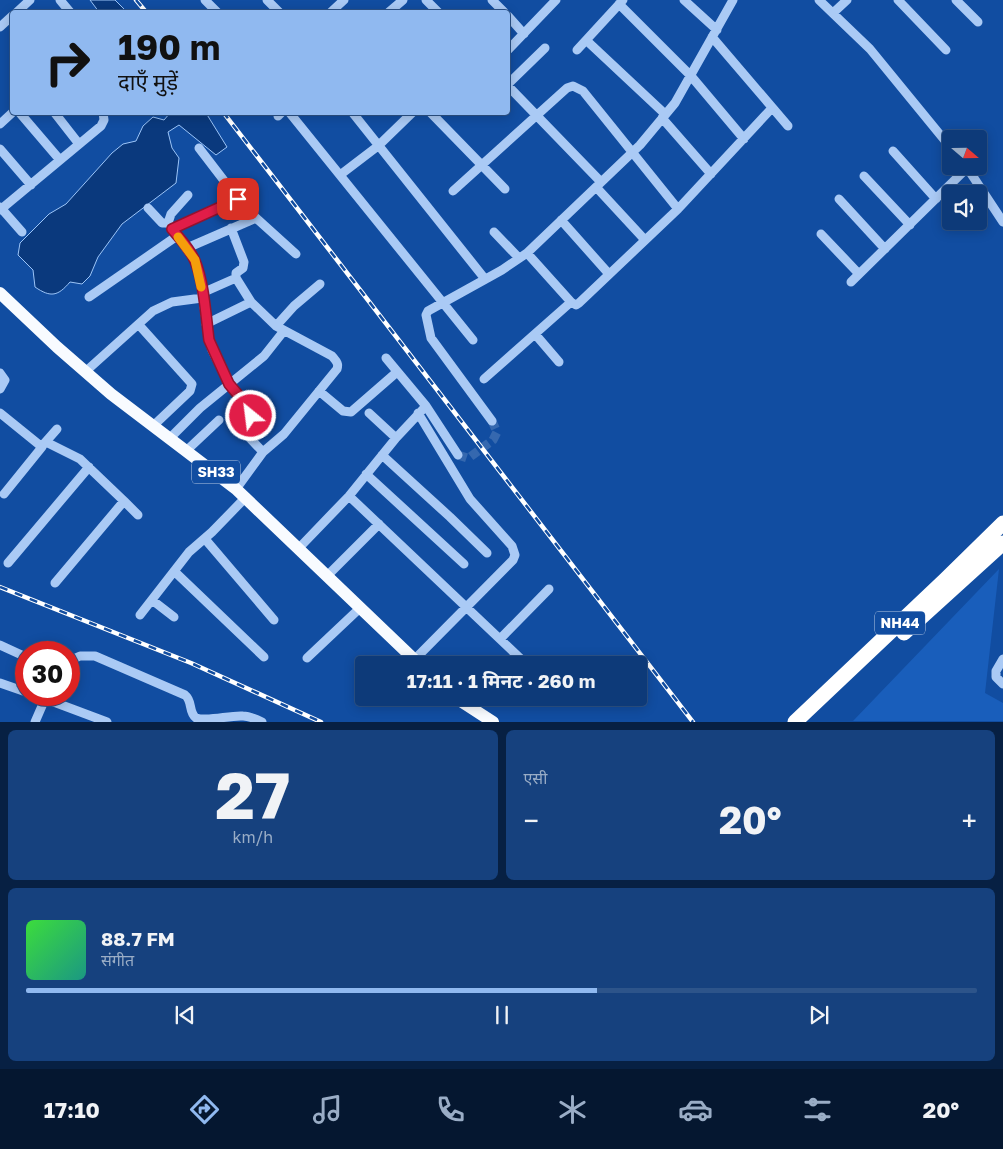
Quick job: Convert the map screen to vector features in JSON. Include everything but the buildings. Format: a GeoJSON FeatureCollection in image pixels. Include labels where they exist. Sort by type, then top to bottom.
{"type":"FeatureCollection","features":[{"type":"Feature","properties":{"kind":"highway","name":"NH44"},"geometry":{"type":"LineString","coordinates":[[795,722],[1003,523]]}},
{"type":"Feature","properties":{"kind":"highway","name":"NH44"},"geometry":{"type":"LineString","coordinates":[[808,722],[1002,546]]}},
{"type":"Feature","properties":{"kind":"main road","name":"SH33"},"geometry":{"type":"LineString","coordinates":[[0,293],[85,372],[241,493],[411,656]]}},
{"type":"Feature","properties":{"kind":"main road"},"geometry":{"type":"LineString","coordinates":[[468,706],[493,722]]}},
{"type":"Feature","properties":{"kind":"street"},"geometry":{"type":"LineString","coordinates":[[18,10],[30,0]]}},
{"type":"Feature","properties":{"kind":"street"},"geometry":{"type":"LineString","coordinates":[[60,0],[68,10]]}},
{"type":"Feature","properties":{"kind":"street"},"geometry":{"type":"LineString","coordinates":[[205,0],[215,10]]}},
{"type":"Feature","properties":{"kind":"street"},"geometry":{"type":"LineString","coordinates":[[268,0],[277,10]]}},
{"type":"Feature","properties":{"kind":"street"},"geometry":{"type":"LineString","coordinates":[[332,10],[344,0]]}},
{"type":"Feature","properties":{"kind":"street"},"geometry":{"type":"LineString","coordinates":[[426,0],[436,10]]}},
{"type":"Feature","properties":{"kind":"street"},"geometry":{"type":"LineString","coordinates":[[492,0],[502,10]]}},
{"type":"Feature","properties":{"kind":"street"},"geometry":{"type":"LineString","coordinates":[[510,48],[556,0]]}},
{"type":"Feature","properties":{"kind":"street"},"geometry":{"type":"LineString","coordinates":[[684,0],[788,126]]}},
{"type":"Feature","properties":{"kind":"street"},"geometry":{"type":"LineString","coordinates":[[492,422],[431,338],[426,315],[428,311],[502,270],[527,253],[632,152],[675,103],[734,0]]}},
{"type":"Feature","properties":{"kind":"street"},"geometry":{"type":"LineString","coordinates":[[819,0],[870,49],[942,137]]}},
{"type":"Feature","properties":{"kind":"street"},"geometry":{"type":"LineString","coordinates":[[833,13],[847,0]]}},
{"type":"Feature","properties":{"kind":"street"},"geometry":{"type":"LineString","coordinates":[[898,0],[946,50]]}},
{"type":"Feature","properties":{"kind":"street"},"geometry":{"type":"LineString","coordinates":[[956,0],[978,22]]}},
{"type":"Feature","properties":{"kind":"street"},"geometry":{"type":"LineString","coordinates":[[577,50],[621,2],[691,76],[744,139]]}},
{"type":"Feature","properties":{"kind":"street"},"geometry":{"type":"LineString","coordinates":[[0,27],[10,18]]}},
{"type":"Feature","properties":{"kind":"street"},"geometry":{"type":"LineString","coordinates":[[510,18],[524,34]]}},
{"type":"Feature","properties":{"kind":"street"},"geometry":{"type":"LineString","coordinates":[[586,40],[664,116],[711,174]]}},
{"type":"Feature","properties":{"kind":"street"},"geometry":{"type":"LineString","coordinates":[[510,83],[545,48]]}},
{"type":"Feature","properties":{"kind":"street"},"geometry":{"type":"LineString","coordinates":[[453,191],[567,88],[573,86],[583,91],[678,209]]}},
{"type":"Feature","properties":{"kind":"street"},"geometry":{"type":"LineString","coordinates":[[510,87],[598,184],[645,240]]}},
{"type":"Feature","properties":{"kind":"street"},"geometry":{"type":"LineString","coordinates":[[527,253],[571,302],[579,303],[678,209],[772,108]]}},
{"type":"Feature","properties":{"kind":"street"},"geometry":{"type":"LineString","coordinates":[[0,124],[10,115]]}},
{"type":"Feature","properties":{"kind":"street"},"geometry":{"type":"LineString","coordinates":[[22,115],[60,160]]}},
{"type":"Feature","properties":{"kind":"street"},"geometry":{"type":"LineString","coordinates":[[56,115],[79,144]]}},
{"type":"Feature","properties":{"kind":"street"},"geometry":{"type":"LineString","coordinates":[[22,232],[1,209],[101,126],[104,120],[103,115]]}},
{"type":"Feature","properties":{"kind":"street"},"geometry":{"type":"LineString","coordinates":[[291,115],[473,340]]}},
{"type":"Feature","properties":{"kind":"street"},"geometry":{"type":"LineString","coordinates":[[354,115],[486,279]]}},
{"type":"Feature","properties":{"kind":"street"},"geometry":{"type":"LineString","coordinates":[[340,175],[378,146],[411,115]]}},
{"type":"Feature","properties":{"kind":"street"},"geometry":{"type":"LineString","coordinates":[[433,115],[505,188]]}},
{"type":"Feature","properties":{"kind":"street"},"geometry":{"type":"LineString","coordinates":[[199,148],[238,199],[296,254]]}},
{"type":"Feature","properties":{"kind":"street"},"geometry":{"type":"LineString","coordinates":[[0,149],[30,185]]}},
{"type":"Feature","properties":{"kind":"street"},"geometry":{"type":"LineString","coordinates":[[893,151],[936,199]]}},
{"type":"Feature","properties":{"kind":"street"},"geometry":{"type":"LineString","coordinates":[[851,282],[958,175]]}},
{"type":"Feature","properties":{"kind":"street"},"geometry":{"type":"LineString","coordinates":[[971,175],[1003,222]]}},
{"type":"Feature","properties":{"kind":"street"},"geometry":{"type":"LineString","coordinates":[[864,176],[910,225]]}},
{"type":"Feature","properties":{"kind":"street"},"geometry":{"type":"LineString","coordinates":[[172,229],[171,214],[188,195]]}},
{"type":"Feature","properties":{"kind":"street"},"geometry":{"type":"LineString","coordinates":[[89,297],[172,229],[238,199]]}},
{"type":"Feature","properties":{"kind":"street"},"geometry":{"type":"LineString","coordinates":[[839,199],[885,249]]}},
{"type":"Feature","properties":{"kind":"street"},"geometry":{"type":"LineString","coordinates":[[148,208],[162,223],[172,229],[195,260],[212,350],[229,384],[252,413],[242,425],[242,428],[263,452]]}},
{"type":"Feature","properties":{"kind":"street"},"geometry":{"type":"LineString","coordinates":[[187,248],[256,218]]}},
{"type":"Feature","properties":{"kind":"street"},"geometry":{"type":"LineString","coordinates":[[561,220],[609,274]]}},
{"type":"Feature","properties":{"kind":"street"},"geometry":{"type":"LineString","coordinates":[[140,615],[194,545],[205,539],[241,493],[263,452],[284,434],[337,369],[338,365],[337,361],[280,329],[251,302],[236,278],[236,273],[243,268],[244,262],[231,228]]}},
{"type":"Feature","properties":{"kind":"street"},"geometry":{"type":"LineString","coordinates":[[494,232],[519,258]]}},
{"type":"Feature","properties":{"kind":"street"},"geometry":{"type":"LineString","coordinates":[[821,234],[859,274]]}},
{"type":"Feature","properties":{"kind":"street"},"geometry":{"type":"LineString","coordinates":[[85,372],[153,311],[172,302],[202,295],[236,278]]}},
{"type":"Feature","properties":{"kind":"street"},"geometry":{"type":"LineString","coordinates":[[169,439],[200,408],[264,356],[294,306],[320,284]]}},
{"type":"Feature","properties":{"kind":"street"},"geometry":{"type":"LineString","coordinates":[[206,324],[251,302]]}},
{"type":"Feature","properties":{"kind":"street"},"geometry":{"type":"LineString","coordinates":[[484,379],[571,302]]}},
{"type":"Feature","properties":{"kind":"street"},"geometry":{"type":"LineString","coordinates":[[139,324],[192,384],[190,391],[153,426]]}},
{"type":"Feature","properties":{"kind":"street"},"geometry":{"type":"LineString","coordinates":[[535,334],[558,362]]}},
{"type":"Feature","properties":{"kind":"street"},"geometry":{"type":"LineString","coordinates":[[386,358],[426,406],[458,456]]}},
{"type":"Feature","properties":{"kind":"street"},"geometry":{"type":"LineString","coordinates":[[318,391],[343,411],[351,412],[397,372]]}},
{"type":"Feature","properties":{"kind":"street"},"geometry":{"type":"LineString","coordinates":[[0,373],[5,380],[0,389]]}},
{"type":"Feature","properties":{"kind":"street"},"geometry":{"type":"LineString","coordinates":[[299,548],[349,496],[396,438],[426,406]]}},
{"type":"Feature","properties":{"kind":"street"},"geometry":{"type":"LineString","coordinates":[[0,413],[44,444],[73,455],[89,467],[138,515]]}},
{"type":"Feature","properties":{"kind":"street"},"geometry":{"type":"LineString","coordinates":[[369,413],[396,438]]}},
{"type":"Feature","properties":{"kind":"street"},"geometry":{"type":"LineString","coordinates":[[418,413],[470,499],[512,546],[515,555],[513,560],[422,656]]}},
{"type":"Feature","properties":{"kind":"street"},"geometry":{"type":"LineString","coordinates":[[186,451],[219,420]]}},
{"type":"Feature","properties":{"kind":"street"},"geometry":{"type":"LineString","coordinates":[[4,494],[57,429]]}},
{"type":"Feature","properties":{"kind":"street"},"geometry":{"type":"LineString","coordinates":[[382,455],[487,553]]}},
{"type":"Feature","properties":{"kind":"street"},"geometry":{"type":"LineString","coordinates":[[8,563],[89,467]]}},
{"type":"Feature","properties":{"kind":"street"},"geometry":{"type":"LineString","coordinates":[[366,474],[464,564]]}},
{"type":"Feature","properties":{"kind":"street"},"geometry":{"type":"LineString","coordinates":[[349,496],[518,656]]}},
{"type":"Feature","properties":{"kind":"street"},"geometry":{"type":"LineString","coordinates":[[55,583],[124,501]]}},
{"type":"Feature","properties":{"kind":"street"},"geometry":{"type":"LineString","coordinates":[[328,576],[379,524]]}},
{"type":"Feature","properties":{"kind":"street"},"geometry":{"type":"LineString","coordinates":[[205,539],[274,620]]}},
{"type":"Feature","properties":{"kind":"street"},"geometry":{"type":"LineString","coordinates":[[174,570],[264,657]]}},
{"type":"Feature","properties":{"kind":"street"},"geometry":{"type":"LineString","coordinates":[[500,638],[549,589]]}},
{"type":"Feature","properties":{"kind":"street"},"geometry":{"type":"LineString","coordinates":[[152,600],[174,617]]}},
{"type":"Feature","properties":{"kind":"street"},"geometry":{"type":"LineString","coordinates":[[307,658],[360,608]]}},
{"type":"Feature","properties":{"kind":"street"},"geometry":{"type":"LineString","coordinates":[[0,645],[15,652]]}},
{"type":"Feature","properties":{"kind":"street"},"geometry":{"type":"LineString","coordinates":[[80,656],[96,656],[185,694],[190,700],[192,712],[196,718],[202,720],[245,716],[262,722]]}},
{"type":"Feature","properties":{"kind":"street"},"geometry":{"type":"LineString","coordinates":[[1003,659],[996,671],[996,677],[1003,684]]}},
{"type":"Feature","properties":{"kind":"street"},"geometry":{"type":"LineString","coordinates":[[0,683],[15,688]]}},
{"type":"Feature","properties":{"kind":"street"},"geometry":{"type":"LineString","coordinates":[[35,722],[42,706]]}},
{"type":"Feature","properties":{"kind":"street"},"geometry":{"type":"LineString","coordinates":[[66,706],[107,722]]}},
{"type":"Feature","properties":{"kind":"shaded area"},"geometry":{"type":"Polygon","coordinates":[[[90,0],[115,0],[125,10],[98,10],[90,0]]]}},
{"type":"Feature","properties":{"kind":"shaded area"},"geometry":{"type":"Polygon","coordinates":[[[168,115],[207,115],[227,147],[216,155],[179,125],[168,132],[172,148],[179,158],[176,183],[122,224],[98,257],[90,276],[82,284],[70,282],[58,293],[54,294],[46,293],[35,287],[33,270],[18,255],[20,243],[49,214],[66,204],[112,153],[123,144],[136,141],[143,126],[153,117],[164,120],[168,115]]]}},
{"type":"Feature","properties":{"kind":"shaded area"},"geometry":{"type":"Polygon","coordinates":[[[999,569],[985,693],[1003,703],[1003,721],[853,721],[999,569]]]}},
{"type":"Feature","properties":{"kind":"tunnel"},"geometry":{"type":"LineString","coordinates":[[458,455],[470,457],[493,440],[497,432],[492,421]]}},
{"type":"Feature","properties":{"kind":"railway"},"geometry":{"type":"LineString","coordinates":[[136,0],[144,10]]}},
{"type":"Feature","properties":{"kind":"railway"},"geometry":{"type":"LineString","coordinates":[[225,115],[693,722]]}},
{"type":"Feature","properties":{"kind":"railway"},"geometry":{"type":"LineString","coordinates":[[0,587],[191,663],[321,722]]}},
{"type":"Feature","properties":{"kind":"slow traffic"},"geometry":{"type":"LineString","coordinates":[[178,237],[195,260],[201,287]]}},
{"type":"Feature","properties":{"kind":"route"},"geometry":{"type":"LineString","coordinates":[[238,199],[172,229],[195,260],[199,273],[212,350],[229,384],[251,410],[251,416]]}}]}
